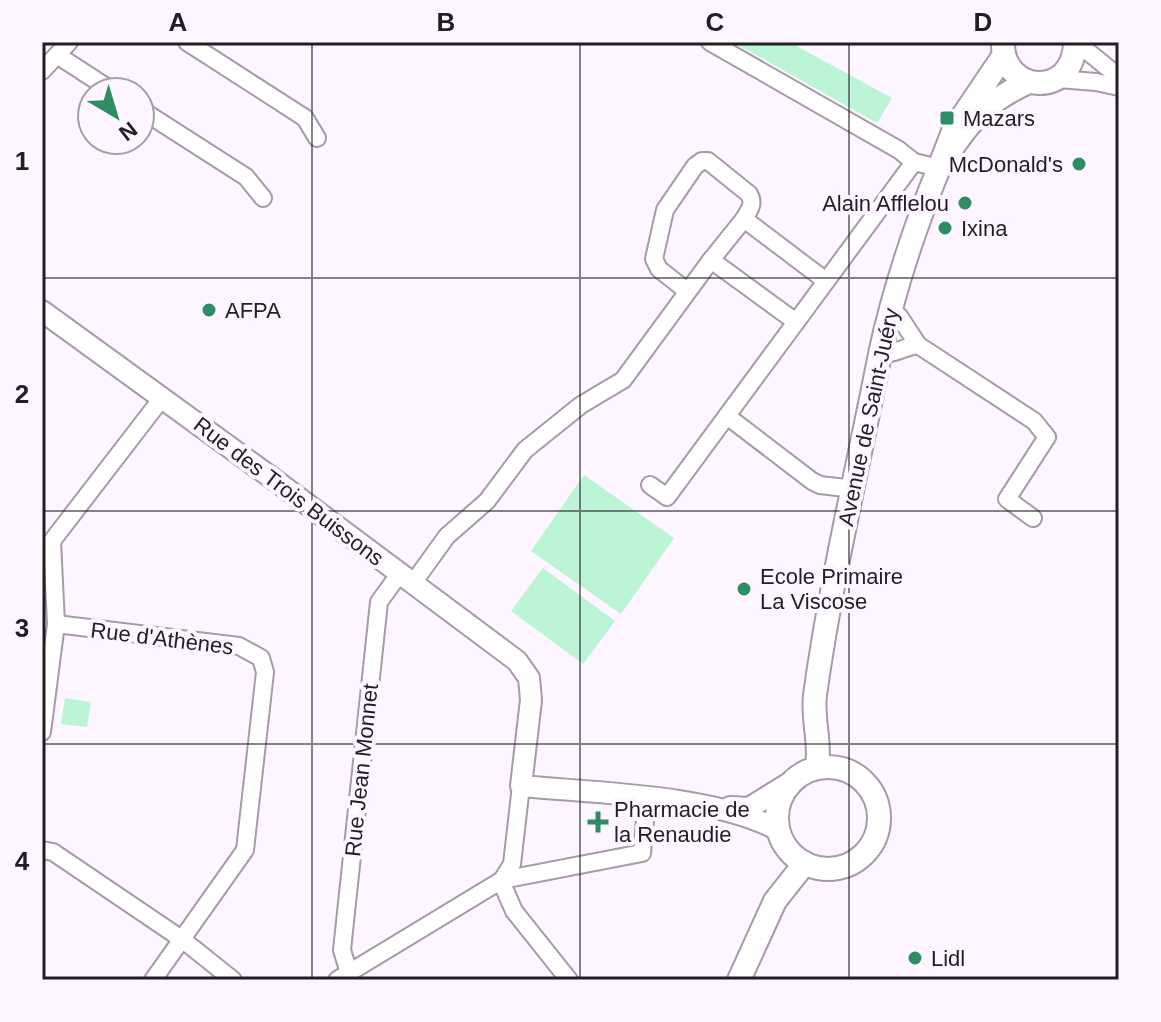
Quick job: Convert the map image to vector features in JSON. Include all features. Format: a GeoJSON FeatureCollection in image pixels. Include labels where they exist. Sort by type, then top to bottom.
{"type":"FeatureCollection","features":[{"type":"Feature","properties":{"kind":"main road"},"geometry":{"type":"LineString","coordinates":[[1001,47],[1013,72],[1029,82],[1042,83],[1058,79],[1074,61],[1076,42]]}},
{"type":"Feature","properties":{"kind":"main road","name":"Avenue de Saint-Juéry"},"geometry":{"type":"LineString","coordinates":[[817,767],[815,700],[823,643],[889,312],[911,237],[954,129],[1001,47]]}},
{"type":"Feature","properties":{"kind":"main road","name":"Avenue de Saint-Juéry"},"geometry":{"type":"LineString","coordinates":[[939,168],[962,132],[981,110],[1029,82]]}},
{"type":"Feature","properties":{"kind":"main road"},"geometry":{"type":"LineString","coordinates":[[833,766],[848,770],[862,779],[873,791],[879,807],[880,822],[876,837],[858,860],[845,866],[830,869],[805,863],[787,848],[778,830],[777,813],[782,796],[791,782],[817,767],[833,766]]}},
{"type":"Feature","properties":{"kind":"main road"},"geometry":{"type":"LineString","coordinates":[[739,980],[775,901],[805,863]]}},
{"type":"Feature","properties":{"kind":"street"},"geometry":{"type":"LineString","coordinates":[[42,71],[69,42]]}},
{"type":"Feature","properties":{"kind":"street"},"geometry":{"type":"LineString","coordinates":[[187,42],[305,118],[317,138]]}},
{"type":"Feature","properties":{"kind":"street"},"geometry":{"type":"LineString","coordinates":[[710,42],[899,150],[914,162],[939,168]]}},
{"type":"Feature","properties":{"kind":"street"},"geometry":{"type":"LineString","coordinates":[[1076,42],[1119,77]]}},
{"type":"Feature","properties":{"kind":"street"},"geometry":{"type":"LineString","coordinates":[[57,55],[89,76]]}},
{"type":"Feature","properties":{"kind":"street"},"geometry":{"type":"LineString","coordinates":[[1058,79],[1119,87]]}},
{"type":"Feature","properties":{"kind":"street"},"geometry":{"type":"LineString","coordinates":[[156,119],[246,177],[263,198]]}},
{"type":"Feature","properties":{"kind":"street"},"geometry":{"type":"LineString","coordinates":[[687,291],[659,269],[654,259],[665,210],[695,166],[708,161],[749,194],[751,207],[744,219],[826,281]]}},
{"type":"Feature","properties":{"kind":"street"},"geometry":{"type":"LineString","coordinates":[[650,485],[667,497],[914,162]]}},
{"type":"Feature","properties":{"kind":"street","name":"Rue Jean Monnet"},"geometry":{"type":"LineString","coordinates":[[343,976],[342,950],[379,602],[487,501],[525,450],[581,405],[623,380],[744,219]]}},
{"type":"Feature","properties":{"kind":"street"},"geometry":{"type":"LineString","coordinates":[[711,260],[796,322]]}},
{"type":"Feature","properties":{"kind":"street","name":"Rue des Trois Buissons"},"geometry":{"type":"LineString","coordinates":[[42,311],[517,661],[529,678],[531,700],[521,786]]}},
{"type":"Feature","properties":{"kind":"street"},"geometry":{"type":"LineString","coordinates":[[889,312],[899,316],[918,345],[1034,421],[1047,437],[1007,499],[1033,518]]}},
{"type":"Feature","properties":{"kind":"street"},"geometry":{"type":"LineString","coordinates":[[880,354],[892,355],[904,346],[918,345]]}},
{"type":"Feature","properties":{"kind":"street"},"geometry":{"type":"LineString","coordinates":[[42,732],[56,624],[48,556],[52,541],[162,398]]}},
{"type":"Feature","properties":{"kind":"street"},"geometry":{"type":"LineString","coordinates":[[727,416],[812,481],[820,485],[854,489]]}},
{"type":"Feature","properties":{"kind":"street","name":"Rue d'Athènes"},"geometry":{"type":"LineString","coordinates":[[56,624],[239,646],[261,658],[265,672],[245,850],[183,940]]}},
{"type":"Feature","properties":{"kind":"street"},"geometry":{"type":"LineString","coordinates":[[502,881],[512,864],[521,786],[749,808],[791,782]]}},
{"type":"Feature","properties":{"kind":"street"},"geometry":{"type":"LineString","coordinates":[[343,976],[502,881],[642,853],[647,798]]}},
{"type":"Feature","properties":{"kind":"street"},"geometry":{"type":"LineString","coordinates":[[714,807],[759,819],[778,830]]}},
{"type":"Feature","properties":{"kind":"street"},"geometry":{"type":"LineString","coordinates":[[42,850],[53,852],[183,940],[233,980]]}},
{"type":"Feature","properties":{"kind":"street"},"geometry":{"type":"LineString","coordinates":[[502,881],[514,911],[569,980]]}},
{"type":"Feature","properties":{"kind":"street"},"geometry":{"type":"LineString","coordinates":[[153,980],[183,940]]}},
{"type":"Feature","properties":{"kind":"green space"},"geometry":{"type":"Polygon","coordinates":[[[733,42],[789,42],[892,98],[877,123],[733,42]]]}},
{"type":"Feature","properties":{"kind":"green space"},"geometry":{"type":"Polygon","coordinates":[[[584,475],[674,538],[621,614],[531,551],[584,475]]]}},
{"type":"Feature","properties":{"kind":"green space"},"geometry":{"type":"Polygon","coordinates":[[[543,568],[615,621],[583,664],[511,611],[543,568]]]}},
{"type":"Feature","properties":{"kind":"green space"},"geometry":{"type":"Polygon","coordinates":[[[65,698],[91,702],[87,727],[61,724],[65,698]]]}},
{"type":"Feature","properties":{"kind":"place","name":"Mazars"},"geometry":{"type":"Point","coordinates":[947,118]}},
{"type":"Feature","properties":{"kind":"place","name":"McDonald's"},"geometry":{"type":"Point","coordinates":[1079,164]}},
{"type":"Feature","properties":{"kind":"place","name":"Alain Afflelou"},"geometry":{"type":"Point","coordinates":[965,203]}},
{"type":"Feature","properties":{"kind":"place","name":"Ixina"},"geometry":{"type":"Point","coordinates":[945,228]}},
{"type":"Feature","properties":{"kind":"place","name":"AFPA"},"geometry":{"type":"Point","coordinates":[209,310]}},
{"type":"Feature","properties":{"kind":"place","name":"Ecole Primaire La Viscose"},"geometry":{"type":"Point","coordinates":[744,589]}},
{"type":"Feature","properties":{"kind":"place","name":"Pharmacie de la Renaudie"},"geometry":{"type":"Point","coordinates":[598,822]}},
{"type":"Feature","properties":{"kind":"place","name":"Lidl"},"geometry":{"type":"Point","coordinates":[915,958]}}]}
